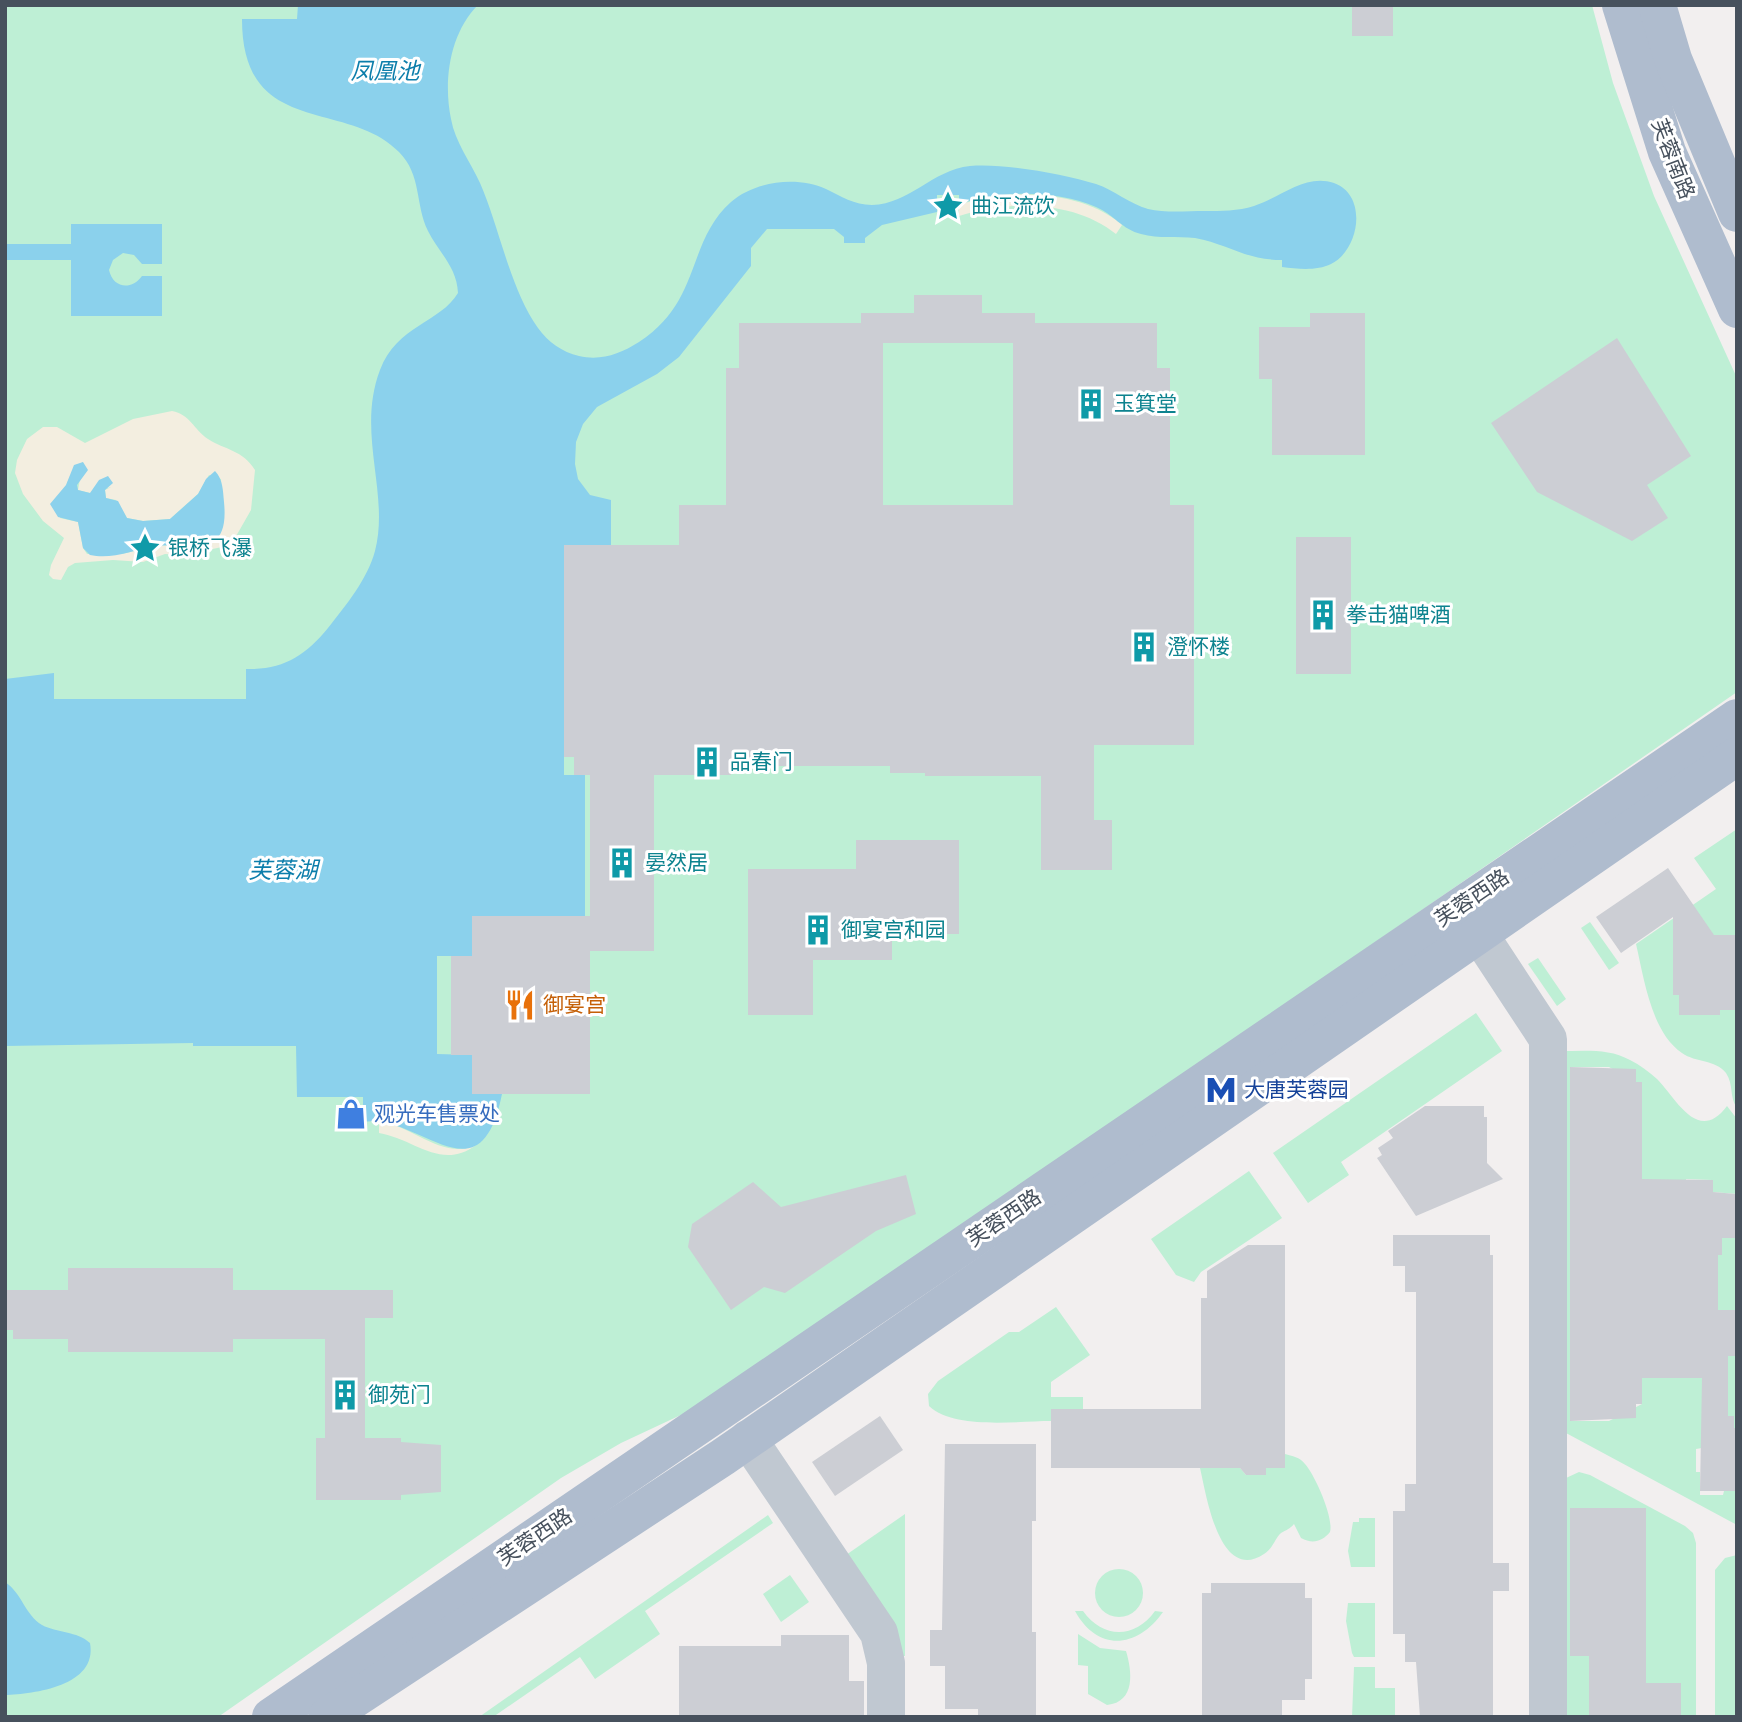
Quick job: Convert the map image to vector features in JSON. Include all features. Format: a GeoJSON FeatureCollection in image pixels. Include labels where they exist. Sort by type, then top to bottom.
{"type":"FeatureCollection","features":[{"type":"Feature","properties":{"kind":"main road","name":"芙蓉南路"},"geometry":{"type":"LineString","coordinates":[[1621,5],[1667,152],[1737,309]]}},
{"type":"Feature","properties":{"kind":"main road","name":"芙蓉南路"},"geometry":{"type":"LineString","coordinates":[[1657,5],[1674,60],[1737,213]]}},
{"type":"Feature","properties":{"kind":"main road","name":"芙蓉西路"},"geometry":{"type":"LineString","coordinates":[[271,1717],[1737,718]]}},
{"type":"Feature","properties":{"kind":"main road","name":"芙蓉西路"},"geometry":{"type":"LineString","coordinates":[[327,1717],[748,1439],[1737,756]]}},
{"type":"Feature","properties":{"kind":"street"},"geometry":{"type":"LineString","coordinates":[[1479,934],[1548,1039],[1548,1717]]}},
{"type":"Feature","properties":{"kind":"street"},"geometry":{"type":"LineString","coordinates":[[748,1439],[879,1633],[886,1663],[886,1717]]}},
{"type":"Feature","properties":{"kind":"green space","name":"大唐芙蓉园"},"geometry":{"type":"Polygon","coordinates":[[[5,5],[1592,5],[1613,83],[1654,196],[1737,378],[1737,692],[715,1399],[621,1443],[561,1478],[218,1717],[5,1717],[5,5]]]}},
{"type":"Feature","properties":{"kind":"green space"},"geometry":{"type":"Polygon","coordinates":[[[1737,829],[1737,955],[1735,935],[1680,935],[1673,954],[1673,995],[1679,995],[1679,1015],[1720,1015],[1720,1010],[1737,1010],[1737,1108],[1726,1073],[1716,1065],[1682,1053],[1671,1044],[1663,1032],[1650,1003],[1636,944],[1716,889],[1694,858],[1737,829]]]}},
{"type":"Feature","properties":{"kind":"green space"},"geometry":{"type":"Polygon","coordinates":[[[1590,922],[1619,963],[1609,970],[1581,928],[1590,922]]]}},
{"type":"Feature","properties":{"kind":"green space"},"geometry":{"type":"Polygon","coordinates":[[[1538,958],[1566,999],[1557,1006],[1528,964],[1538,958]]]}},
{"type":"Feature","properties":{"kind":"green space"},"geometry":{"type":"Polygon","coordinates":[[[1476,1013],[1502,1051],[1341,1162],[1349,1175],[1308,1203],[1273,1153],[1476,1013]]]}},
{"type":"Feature","properties":{"kind":"green space"},"geometry":{"type":"Polygon","coordinates":[[[1560,1051],[1596,1051],[1622,1056],[1641,1066],[1697,1120],[1706,1121],[1716,1117],[1727,1106],[1737,1119],[1737,1194],[1713,1192],[1712,1180],[1686,1179],[1685,1185],[1702,1255],[1722,1255],[1722,1238],[1737,1215],[1737,1310],[1718,1310],[1718,1298],[1692,1298],[1728,1356],[1737,1356],[1737,1428],[1734,1428],[1734,1416],[1707,1416],[1702,1448],[1696,1449],[1696,1472],[1700,1472],[1700,1495],[1723,1495],[1724,1491],[1737,1491],[1737,1525],[1566,1433],[1560,1051]],[[1571,1067],[1571,1421],[1609,1421],[1642,1404],[1636,1082],[1609,1067],[1571,1067]]]}},
{"type":"Feature","properties":{"kind":"green space"},"geometry":{"type":"Polygon","coordinates":[[[1249,1171],[1282,1218],[1201,1272],[1194,1282],[1176,1275],[1151,1239],[1249,1171]]]}},
{"type":"Feature","properties":{"kind":"green space"},"geometry":{"type":"Polygon","coordinates":[[[1056,1307],[1090,1355],[1051,1382],[1051,1397],[1083,1397],[1083,1409],[1051,1409],[1051,1421],[987,1422],[954,1418],[940,1414],[929,1406],[928,1394],[938,1381],[1009,1332],[1019,1332],[1056,1307]]]}},
{"type":"Feature","properties":{"kind":"green space"},"geometry":{"type":"Polygon","coordinates":[[[1285,1454],[1301,1460],[1314,1477],[1329,1517],[1330,1532],[1320,1540],[1309,1541],[1301,1538],[1294,1524],[1281,1533],[1264,1554],[1249,1560],[1236,1557],[1217,1532],[1200,1468],[1240,1468],[1246,1475],[1266,1475],[1266,1468],[1285,1454]]]}},
{"type":"Feature","properties":{"kind":"green space"},"geometry":{"type":"Polygon","coordinates":[[[1579,1472],[1590,1475],[1685,1526],[1693,1533],[1696,1543],[1696,1717],[1560,1717],[1566,1478],[1579,1472]]]}},
{"type":"Feature","properties":{"kind":"green space"},"geometry":{"type":"Polygon","coordinates":[[[905,1514],[905,1656],[901,1656],[846,1555],[905,1514]]]}},
{"type":"Feature","properties":{"kind":"green space"},"geometry":{"type":"Polygon","coordinates":[[[768,1515],[773,1523],[645,1611],[660,1634],[595,1679],[580,1657],[493,1717],[479,1717],[768,1515]]]}},
{"type":"Feature","properties":{"kind":"green space"},"geometry":{"type":"Polygon","coordinates":[[[1359,1518],[1375,1518],[1375,1567],[1351,1567],[1348,1551],[1353,1522],[1359,1522],[1359,1518]]]}},
{"type":"Feature","properties":{"kind":"green space"},"geometry":{"type":"Polygon","coordinates":[[[1737,1555],[1737,1717],[1715,1717],[1715,1570],[1725,1558],[1737,1555]]]}},
{"type":"Feature","properties":{"kind":"green space"},"geometry":{"type":"Polygon","coordinates":[[[1119,1569],[1136,1576],[1143,1593],[1136,1610],[1119,1617],[1102,1610],[1095,1593],[1102,1576],[1119,1569]]]}},
{"type":"Feature","properties":{"kind":"green space"},"geometry":{"type":"Polygon","coordinates":[[[790,1575],[809,1602],[781,1622],[763,1594],[790,1575]]]}},
{"type":"Feature","properties":{"kind":"green space"},"geometry":{"type":"Polygon","coordinates":[[[1348,1603],[1375,1603],[1375,1657],[1354,1657],[1352,1653],[1346,1621],[1348,1603]]]}},
{"type":"Feature","properties":{"kind":"green space"},"geometry":{"type":"Polygon","coordinates":[[[1075,1611],[1083,1611],[1100,1627],[1119,1632],[1138,1627],[1155,1611],[1163,1612],[1142,1633],[1118,1641],[1095,1634],[1084,1625],[1075,1611]]]}},
{"type":"Feature","properties":{"kind":"green space"},"geometry":{"type":"Polygon","coordinates":[[[1078,1634],[1100,1648],[1126,1651],[1130,1684],[1123,1698],[1116,1703],[1107,1705],[1088,1694],[1088,1666],[1078,1665],[1078,1634]]]}},
{"type":"Feature","properties":{"kind":"green space"},"geometry":{"type":"Polygon","coordinates":[[[1354,1667],[1375,1667],[1375,1688],[1395,1688],[1395,1717],[1352,1717],[1354,1667]]]}},
{"type":"Feature","properties":{"kind":"sand"},"geometry":{"type":"Polygon","coordinates":[[[1002,195],[1050,196],[1081,203],[1096,208],[1122,225],[1116,234],[1081,215],[1040,206],[998,207],[959,216],[959,204],[1002,195]]]}},
{"type":"Feature","properties":{"kind":"sand"},"geometry":{"type":"Polygon","coordinates":[[[172,411],[178,413],[208,439],[245,458],[255,470],[251,510],[231,545],[185,555],[165,554],[143,562],[113,560],[75,563],[68,567],[61,580],[53,579],[49,575],[51,565],[64,538],[43,521],[23,494],[15,473],[17,460],[27,439],[43,427],[57,427],[85,443],[133,419],[172,411]],[[83,462],[68,480],[60,518],[78,522],[83,548],[87,554],[122,554],[159,545],[194,548],[210,542],[223,525],[221,479],[209,475],[198,494],[170,519],[143,521],[127,518],[116,500],[106,498],[105,490],[111,487],[90,493],[78,490],[83,462]]]}},
{"type":"Feature","properties":{"kind":"sand"},"geometry":{"type":"Polygon","coordinates":[[[379,1121],[452,1149],[476,1145],[451,1155],[439,1154],[379,1133],[379,1121]]]}},
{"type":"Feature","properties":{"kind":"water","name":"芙蓉湖"},"geometry":{"type":"Polygon","coordinates":[[[298,5],[478,5],[461,29],[451,58],[448,89],[453,127],[480,183],[528,312],[546,338],[561,349],[579,356],[603,357],[625,350],[659,326],[684,290],[706,235],[717,218],[731,202],[764,185],[790,182],[815,185],[853,202],[872,205],[898,199],[956,169],[999,166],[1083,180],[1135,204],[1161,211],[1223,211],[1248,208],[1313,181],[1334,183],[1345,189],[1356,210],[1354,235],[1341,257],[1326,266],[1307,269],[1282,267],[1282,260],[1247,255],[1195,238],[1141,234],[1096,207],[1080,201],[1046,195],[1010,194],[959,204],[959,195],[937,195],[937,212],[882,225],[865,238],[865,243],[844,243],[844,237],[834,229],[767,229],[751,248],[751,266],[679,357],[657,374],[597,407],[583,424],[576,442],[575,464],[578,479],[590,495],[611,500],[611,545],[564,546],[564,775],[585,775],[585,916],[472,916],[472,956],[437,956],[437,1054],[472,1055],[472,1094],[502,1094],[492,1126],[479,1144],[463,1149],[446,1146],[384,1123],[363,1122],[363,1097],[297,1097],[296,1046],[193,1046],[193,1043],[5,1046],[5,679],[54,673],[54,699],[246,699],[246,669],[271,667],[302,654],[328,628],[355,592],[375,551],[379,507],[371,417],[380,370],[397,343],[441,311],[458,293],[451,268],[424,221],[411,170],[399,152],[377,136],[353,125],[301,110],[278,100],[259,83],[247,57],[242,19],[297,19],[298,5]]]}},
{"type":"Feature","properties":{"kind":"water"},"geometry":{"type":"Polygon","coordinates":[[[71,224],[162,224],[162,264],[142,264],[134,255],[123,253],[113,260],[109,270],[114,281],[123,285],[133,284],[142,276],[162,276],[162,316],[71,316],[71,260],[5,260],[5,244],[71,244],[71,224]]]}},
{"type":"Feature","properties":{"kind":"water"},"geometry":{"type":"Polygon","coordinates":[[[83,462],[88,470],[77,485],[78,490],[90,493],[99,480],[108,476],[113,483],[105,490],[106,498],[118,501],[127,518],[143,521],[170,519],[198,494],[206,479],[215,471],[221,481],[223,494],[224,521],[221,533],[214,541],[204,545],[154,546],[114,555],[90,555],[83,548],[78,522],[58,517],[50,504],[66,485],[74,465],[83,462]]]}},
{"type":"Feature","properties":{"kind":"water"},"geometry":{"type":"Polygon","coordinates":[[[5,1582],[16,1592],[36,1621],[54,1630],[79,1636],[90,1643],[90,1658],[84,1669],[74,1678],[61,1685],[32,1693],[5,1695],[5,1582]]]}},
{"type":"Feature","properties":{"kind":"building"},"geometry":{"type":"Polygon","coordinates":[[[1352,5],[1393,5],[1393,36],[1352,36],[1352,5]]]}},
{"type":"Feature","properties":{"kind":"building"},"geometry":{"type":"Polygon","coordinates":[[[914,295],[982,295],[982,313],[1035,313],[1035,323],[1157,323],[1157,368],[1170,368],[1170,505],[1194,505],[1194,745],[1094,745],[1094,820],[1112,820],[1112,870],[1041,870],[1041,776],[925,776],[925,773],[890,773],[890,766],[731,766],[731,775],[654,775],[654,951],[590,951],[590,1094],[472,1094],[472,1055],[451,1055],[451,956],[472,956],[472,916],[590,916],[590,775],[574,775],[574,757],[564,757],[564,545],[679,545],[679,505],[726,505],[726,368],[739,368],[739,323],[861,323],[861,313],[914,313],[914,295]],[[883,343],[883,505],[1013,505],[1013,343],[883,343]]]}},
{"type":"Feature","properties":{"kind":"building"},"geometry":{"type":"Polygon","coordinates":[[[1310,313],[1365,313],[1365,455],[1272,455],[1272,379],[1259,379],[1259,327],[1310,327],[1310,313]]]}},
{"type":"Feature","properties":{"kind":"building"},"geometry":{"type":"Polygon","coordinates":[[[1617,338],[1691,456],[1647,485],[1668,518],[1632,541],[1537,492],[1491,423],[1617,338]]]}},
{"type":"Feature","properties":{"kind":"building","name":"拳击猫啤酒"},"geometry":{"type":"Polygon","coordinates":[[[1296,537],[1351,537],[1351,674],[1296,674],[1296,537]]]}},
{"type":"Feature","properties":{"kind":"building","name":"御宴宫和园"},"geometry":{"type":"Polygon","coordinates":[[[856,840],[959,840],[959,934],[892,934],[892,960],[813,960],[813,1015],[748,1015],[748,869],[856,869],[856,840]]]}},
{"type":"Feature","properties":{"kind":"building"},"geometry":{"type":"Polygon","coordinates":[[[1668,868],[1714,935],[1736,935],[1737,1010],[1720,1010],[1720,1015],[1679,1015],[1679,995],[1673,995],[1673,917],[1621,953],[1596,917],[1668,868]]]}},
{"type":"Feature","properties":{"kind":"building"},"geometry":{"type":"Polygon","coordinates":[[[1570,1067],[1636,1069],[1636,1082],[1642,1082],[1642,1179],[1713,1180],[1713,1192],[1736,1194],[1736,1238],[1722,1238],[1722,1255],[1718,1255],[1718,1310],[1737,1310],[1737,1356],[1728,1356],[1728,1416],[1734,1416],[1734,1428],[1737,1428],[1737,1491],[1700,1491],[1702,1378],[1642,1378],[1642,1404],[1636,1404],[1636,1418],[1570,1421],[1570,1067]]]}},
{"type":"Feature","properties":{"kind":"building"},"geometry":{"type":"Polygon","coordinates":[[[1425,1106],[1484,1106],[1484,1117],[1487,1117],[1487,1163],[1503,1179],[1416,1216],[1377,1158],[1382,1155],[1378,1148],[1393,1138],[1388,1131],[1425,1106]]]}},
{"type":"Feature","properties":{"kind":"building"},"geometry":{"type":"Polygon","coordinates":[[[906,1175],[916,1214],[876,1231],[785,1293],[764,1287],[731,1310],[688,1247],[692,1224],[753,1182],[781,1207],[906,1175]]]}},
{"type":"Feature","properties":{"kind":"building"},"geometry":{"type":"Polygon","coordinates":[[[1393,1235],[1490,1235],[1490,1255],[1493,1255],[1493,1563],[1509,1563],[1509,1591],[1493,1591],[1493,1715],[1490,1717],[1420,1717],[1416,1662],[1405,1662],[1405,1634],[1393,1634],[1393,1511],[1405,1511],[1405,1484],[1416,1484],[1416,1292],[1405,1292],[1405,1266],[1393,1266],[1393,1235]]]}},
{"type":"Feature","properties":{"kind":"building"},"geometry":{"type":"Polygon","coordinates":[[[1248,1245],[1285,1245],[1285,1468],[1266,1468],[1266,1475],[1246,1475],[1240,1468],[1051,1468],[1051,1409],[1201,1409],[1201,1298],[1207,1298],[1207,1271],[1248,1245]]]}},
{"type":"Feature","properties":{"kind":"building","name":"御苑门"},"geometry":{"type":"Polygon","coordinates":[[[68,1268],[233,1268],[233,1290],[393,1290],[393,1318],[365,1318],[365,1438],[401,1438],[401,1442],[441,1445],[441,1492],[401,1495],[401,1500],[316,1500],[316,1438],[325,1438],[325,1339],[233,1339],[233,1352],[68,1352],[68,1339],[13,1339],[13,1330],[5,1330],[5,1290],[68,1290],[68,1268]]]}},
{"type":"Feature","properties":{"kind":"building"},"geometry":{"type":"Polygon","coordinates":[[[880,1416],[903,1450],[835,1496],[812,1462],[880,1416]]]}},
{"type":"Feature","properties":{"kind":"building"},"geometry":{"type":"Polygon","coordinates":[[[945,1444],[1036,1444],[1036,1521],[1032,1521],[1032,1632],[1036,1632],[1036,1717],[978,1717],[978,1709],[945,1709],[945,1666],[930,1666],[930,1630],[942,1630],[945,1444]]]}},
{"type":"Feature","properties":{"kind":"building"},"geometry":{"type":"Polygon","coordinates":[[[1570,1508],[1646,1508],[1646,1683],[1681,1683],[1681,1717],[1589,1717],[1589,1656],[1570,1656],[1570,1508]]]}},
{"type":"Feature","properties":{"kind":"building"},"geometry":{"type":"Polygon","coordinates":[[[1211,1583],[1305,1583],[1305,1598],[1312,1598],[1312,1679],[1305,1679],[1305,1700],[1282,1700],[1282,1717],[1202,1717],[1202,1593],[1211,1593],[1211,1583]]]}},
{"type":"Feature","properties":{"kind":"building"},"geometry":{"type":"Polygon","coordinates":[[[781,1635],[849,1635],[849,1681],[864,1681],[864,1717],[679,1717],[679,1646],[781,1646],[781,1635]]]}},
{"type":"Feature","properties":{"kind":"place","name":"曲江流饮"},"geometry":{"type":"Point","coordinates":[948,206]}},
{"type":"Feature","properties":{"kind":"place","name":"玉箕堂"},"geometry":{"type":"Point","coordinates":[1091,404]}},
{"type":"Feature","properties":{"kind":"place","name":"银桥飞瀑"},"geometry":{"type":"Point","coordinates":[145,548]}},
{"type":"Feature","properties":{"kind":"place","name":"拳击猫啤酒"},"geometry":{"type":"Point","coordinates":[1323,615]}},
{"type":"Feature","properties":{"kind":"place","name":"澄怀楼"},"geometry":{"type":"Point","coordinates":[1144,647]}},
{"type":"Feature","properties":{"kind":"place","name":"品春门"},"geometry":{"type":"Point","coordinates":[707,762]}},
{"type":"Feature","properties":{"kind":"place","name":"晏然居"},"geometry":{"type":"Point","coordinates":[622,863]}},
{"type":"Feature","properties":{"kind":"place","name":"御宴宫和园"},"geometry":{"type":"Point","coordinates":[818,930]}},
{"type":"Feature","properties":{"kind":"place","name":"御宴宫"},"geometry":{"type":"Point","coordinates":[520,1005]}},
{"type":"Feature","properties":{"kind":"place","name":"大唐芙蓉园"},"geometry":{"type":"Point","coordinates":[1221,1090]}},
{"type":"Feature","properties":{"kind":"place","name":"观光车售票处"},"geometry":{"type":"Point","coordinates":[351,1114]}},
{"type":"Feature","properties":{"kind":"place","name":"御苑门"},"geometry":{"type":"Point","coordinates":[345,1395]}},
{"type":"Feature","properties":{"kind":"water label","name":"凤凰池"},"geometry":{"type":"Point","coordinates":[385,71]}}]}
